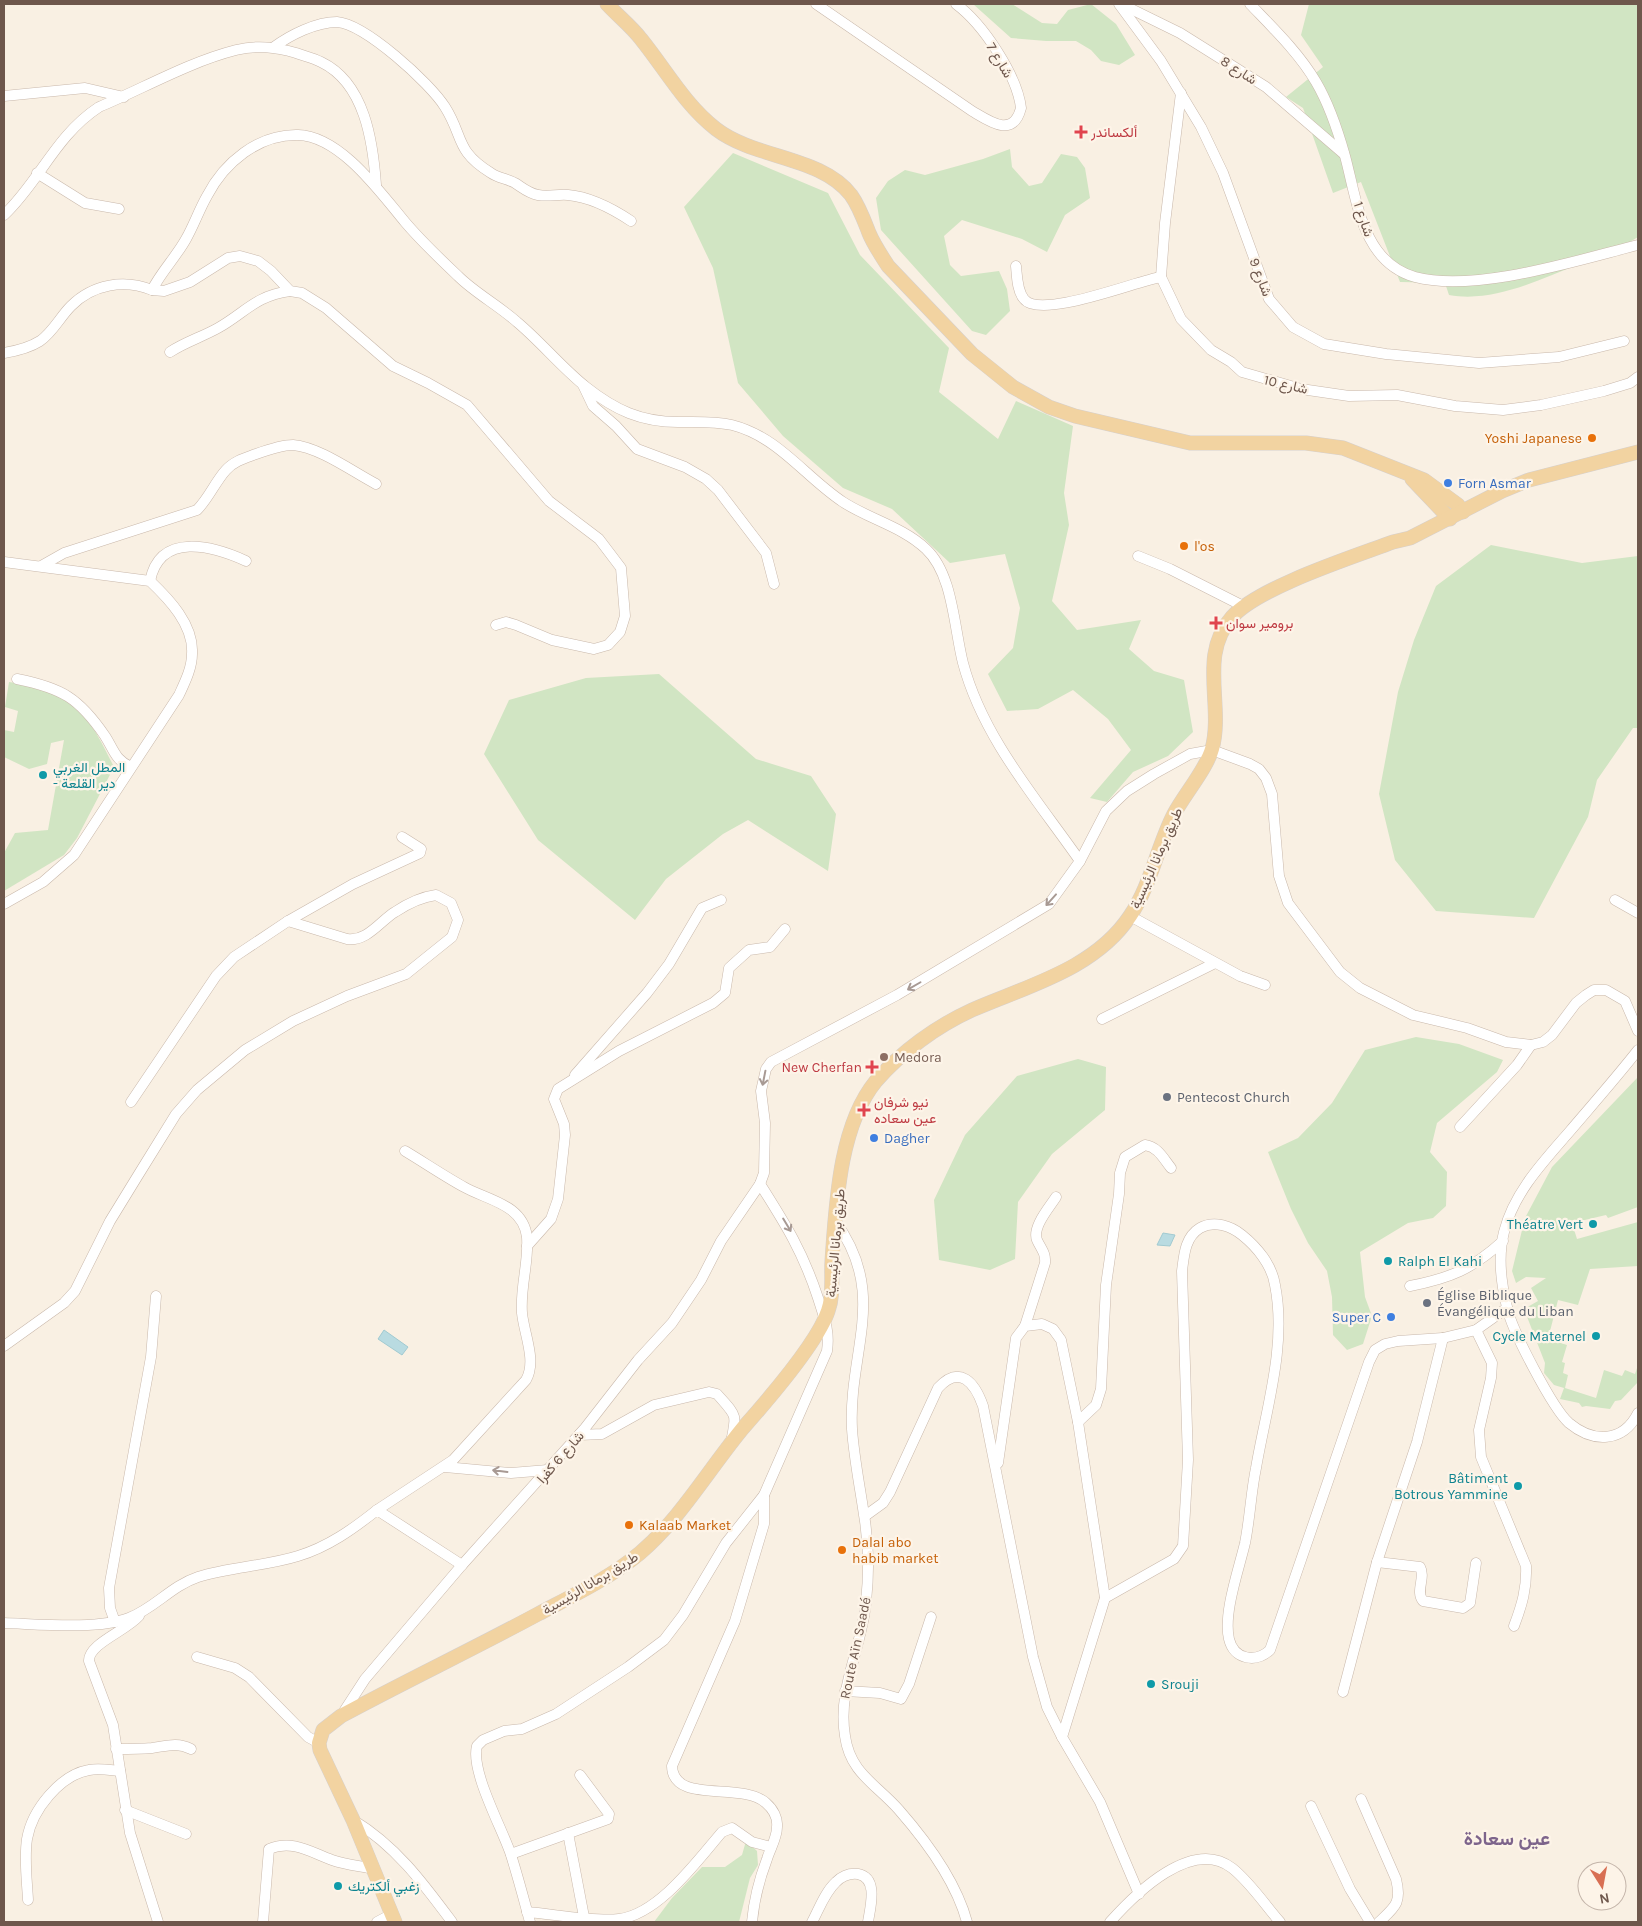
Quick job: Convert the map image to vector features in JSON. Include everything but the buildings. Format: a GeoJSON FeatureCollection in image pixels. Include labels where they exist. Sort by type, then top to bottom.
{"type":"FeatureCollection","features":[{"type":"Feature","properties":{"kind":"main road"},"geometry":{"type":"LineString","coordinates":[[607,4],[640,38],[690,105],[715,128],[728,138],[746,146],[817,171],[843,188],[851,196],[877,250],[888,266],[972,354],[1007,382],[1035,401],[1075,416],[1190,443],[1328,445],[1424,480],[1460,509]]}},
{"type":"Feature","properties":{"kind":"main road","name":"طريق برمانا الرئيسية"},"geometry":{"type":"LineString","coordinates":[[319,1743],[323,1730],[341,1716],[564,1600],[624,1564],[663,1530],[804,1351],[826,1318],[831,1298],[835,1221],[844,1161],[854,1124],[873,1085],[887,1069],[919,1042],[954,1019],[1081,962],[1109,941],[1130,916],[1146,885],[1173,815],[1212,750],[1215,731],[1214,657],[1220,636],[1230,619],[1243,606],[1290,582],[1393,542],[1407,530],[1447,516],[1483,494],[1502,491],[1530,480],[1638,452]]}},
{"type":"Feature","properties":{"kind":"main road"},"geometry":{"type":"LineString","coordinates":[[1408,474],[1447,516]]}},
{"type":"Feature","properties":{"kind":"main road"},"geometry":{"type":"LineString","coordinates":[[319,1743],[323,1757],[353,1820],[394,1918]]}},
{"type":"Feature","properties":{"kind":"street","name":"شارع 7"},"geometry":{"type":"LineString","coordinates":[[816,4],[972,112],[994,124],[1010,124],[1016,120],[1021,108],[1015,85],[986,36],[956,4]]}},
{"type":"Feature","properties":{"kind":"street","name":"شارع 9"},"geometry":{"type":"LineString","coordinates":[[1120,4],[1181,93],[1214,152],[1269,299],[1294,327],[1324,344],[1386,354],[1479,363],[1559,357],[1624,341]]}},
{"type":"Feature","properties":{"kind":"street","name":"شارع 8"},"geometry":{"type":"LineString","coordinates":[[1120,4],[1180,33],[1266,88],[1344,154]]}},
{"type":"Feature","properties":{"kind":"street","name":"شارع 1"},"geometry":{"type":"LineString","coordinates":[[1250,4],[1293,49],[1316,81],[1326,101],[1344,154],[1368,236],[1387,261],[1399,270],[1414,277],[1444,281],[1492,278],[1638,245]]}},
{"type":"Feature","properties":{"kind":"street"},"geometry":{"type":"LineString","coordinates":[[274,47],[293,36],[325,23],[347,24],[394,53],[432,91],[450,114],[459,140],[469,158],[483,168],[497,177],[515,183],[530,193],[551,197],[568,195],[601,204],[630,221]]}},
{"type":"Feature","properties":{"kind":"street"},"geometry":{"type":"LineString","coordinates":[[4,215],[56,146],[83,117],[99,107],[202,61],[236,50],[255,47],[274,47],[321,62],[344,81],[353,92],[367,128],[373,148],[376,185]]}},
{"type":"Feature","properties":{"kind":"street"},"geometry":{"type":"LineString","coordinates":[[4,96],[85,88],[124,97]]}},
{"type":"Feature","properties":{"kind":"street","name":"شارع 10"},"geometry":{"type":"LineString","coordinates":[[1181,93],[1165,223],[1161,277],[1181,319],[1211,350],[1231,362],[1242,372],[1301,389],[1349,396],[1397,395],[1455,406],[1503,410],[1533,407],[1604,392],[1630,383],[1638,377]]}},
{"type":"Feature","properties":{"kind":"street"},"geometry":{"type":"LineString","coordinates":[[152,290],[185,241],[216,180],[235,159],[256,145],[279,136],[291,135],[314,137],[342,154],[376,185],[407,224],[457,275],[517,322],[606,403],[631,416],[658,422],[713,422],[734,426],[765,438],[780,448],[838,498],[901,532],[926,549],[943,573],[964,665],[977,706],[1004,754],[1080,861]]}},
{"type":"Feature","properties":{"kind":"street"},"geometry":{"type":"LineString","coordinates":[[37,173],[84,203],[119,210]]}},
{"type":"Feature","properties":{"kind":"street"},"geometry":{"type":"LineString","coordinates":[[4,353],[20,350],[40,340],[71,306],[97,289],[128,284],[164,291],[183,284],[228,258],[240,256],[258,261],[271,270],[290,291]]}},
{"type":"Feature","properties":{"kind":"street"},"geometry":{"type":"LineString","coordinates":[[1016,266],[1021,294],[1028,303],[1036,306],[1060,304],[1161,277]]}},
{"type":"Feature","properties":{"kind":"street"},"geometry":{"type":"LineString","coordinates":[[170,352],[190,339],[218,328],[248,305],[275,293],[290,291],[302,293],[326,308],[393,366],[428,382],[468,405],[549,501],[599,539],[621,568],[625,616],[620,632],[608,645],[594,649],[552,640],[506,622],[496,625]]}},
{"type":"Feature","properties":{"kind":"street"},"geometry":{"type":"LineString","coordinates":[[583,384],[593,406],[616,426],[637,450],[685,466],[706,479],[718,490],[766,553],[774,584]]}},
{"type":"Feature","properties":{"kind":"street"},"geometry":{"type":"LineString","coordinates":[[41,566],[64,552],[197,510],[206,501],[226,470],[237,460],[276,448],[292,445],[303,447],[376,484]]}},
{"type":"Feature","properties":{"kind":"street"},"geometry":{"type":"LineString","coordinates":[[150,581],[152,568],[157,562],[179,548],[200,546],[214,548],[246,561]]}},
{"type":"Feature","properties":{"kind":"street"},"geometry":{"type":"LineString","coordinates":[[1138,556],[1170,568],[1243,606]]}},
{"type":"Feature","properties":{"kind":"street"},"geometry":{"type":"LineString","coordinates":[[4,562],[150,581],[164,594],[181,616],[190,638],[192,654],[188,673],[179,695],[74,855],[44,882],[4,904]]}},
{"type":"Feature","properties":{"kind":"street"},"geometry":{"type":"LineString","coordinates":[[18,679],[55,688],[74,700],[93,720],[120,762],[131,767]]}},
{"type":"Feature","properties":{"kind":"street"},"geometry":{"type":"LineString","coordinates":[[530,1922],[511,1854],[484,1785],[476,1756],[478,1744],[504,1731],[522,1729],[556,1714],[628,1667],[664,1640],[683,1615],[726,1543],[764,1495],[825,1359],[829,1334],[826,1318],[800,1249],[760,1184],[766,1159],[765,1123],[761,1091],[766,1069],[771,1062],[897,995],[1049,904],[1080,861],[1106,811],[1126,792],[1190,754],[1212,750],[1250,764],[1259,769],[1266,778],[1272,794],[1282,888],[1300,921],[1347,979],[1360,988],[1413,1015],[1467,1028],[1506,1042],[1531,1045],[1543,1042],[1552,1035],[1576,1002],[1594,990],[1606,990],[1625,1001],[1638,1032]]}},
{"type":"Feature","properties":{"kind":"street"},"geometry":{"type":"LineString","coordinates":[[131,1102],[216,976],[234,956],[288,921],[353,884],[420,853],[419,846],[402,836]]}},
{"type":"Feature","properties":{"kind":"street"},"geometry":{"type":"LineString","coordinates":[[4,1346],[64,1303],[75,1291],[114,1214],[176,1114],[197,1090],[245,1050],[293,1021],[347,996],[406,974],[452,937],[458,920],[451,903],[436,895],[415,901],[394,912],[358,939],[348,939],[288,921]]}},
{"type":"Feature","properties":{"kind":"street"},"geometry":{"type":"LineString","coordinates":[[571,1082],[578,1069],[647,993],[669,964],[702,908],[720,900]]}},
{"type":"Feature","properties":{"kind":"street"},"geometry":{"type":"LineString","coordinates":[[1615,900],[1638,913]]}},
{"type":"Feature","properties":{"kind":"street"},"geometry":{"type":"LineString","coordinates":[[1130,916],[1240,976],[1265,985]]}},
{"type":"Feature","properties":{"kind":"street"},"geometry":{"type":"LineString","coordinates":[[527,1246],[547,1226],[554,1212],[565,1136],[564,1124],[554,1099],[558,1089],[618,1051],[713,1003],[725,993],[729,968],[749,950],[770,947],[785,929]]}},
{"type":"Feature","properties":{"kind":"street"},"geometry":{"type":"LineString","coordinates":[[1102,1019],[1215,963]]}},
{"type":"Feature","properties":{"kind":"street"},"geometry":{"type":"LineString","coordinates":[[1460,1127],[1505,1079],[1531,1045]]}},
{"type":"Feature","properties":{"kind":"street"},"geometry":{"type":"LineString","coordinates":[[1638,1050],[1539,1167],[1523,1189],[1512,1212],[1503,1241],[1501,1275],[1507,1308],[1541,1382],[1568,1422],[1590,1436],[1605,1438],[1622,1433],[1634,1422],[1638,1414]]}},
{"type":"Feature","properties":{"kind":"street"},"geometry":{"type":"LineString","coordinates":[[1078,1422],[1096,1405],[1101,1389],[1106,1285],[1120,1194],[1121,1166],[1125,1157],[1145,1145],[1151,1146],[1159,1152],[1171,1168]]}},
{"type":"Feature","properties":{"kind":"street"},"geometry":{"type":"LineString","coordinates":[[158,1922],[125,1810],[110,1714],[90,1668],[89,1657],[95,1647],[123,1631],[143,1611],[170,1590],[189,1580],[282,1560],[317,1549],[347,1532],[377,1510],[444,1467],[471,1442],[530,1373],[532,1367],[523,1328],[520,1295],[527,1246],[526,1234],[521,1220],[501,1203],[466,1188],[405,1151]]}},
{"type":"Feature","properties":{"kind":"street","name":"شارع 6 كفرا"},"geometry":{"type":"LineString","coordinates":[[341,1716],[365,1679],[462,1565],[579,1435],[638,1360],[672,1323],[701,1280],[726,1235],[760,1184]]}},
{"type":"Feature","properties":{"kind":"street"},"geometry":{"type":"LineString","coordinates":[[1025,1326],[1046,1256],[1037,1240],[1037,1229],[1056,1197]]}},
{"type":"Feature","properties":{"kind":"street","name":"Route Aïn Saadé"},"geometry":{"type":"LineString","coordinates":[[835,1221],[850,1243],[856,1258],[863,1295],[861,1341],[852,1417],[857,1473],[865,1516],[868,1554],[866,1604],[845,1691],[843,1725],[847,1747],[855,1766],[913,1827],[940,1865],[962,1905],[967,1922]]}},
{"type":"Feature","properties":{"kind":"street"},"geometry":{"type":"LineString","coordinates":[[1105,1598],[1174,1559],[1183,1546],[1188,1460],[1182,1271],[1187,1243],[1197,1230],[1210,1224],[1220,1224],[1237,1231],[1262,1255],[1275,1284],[1278,1340],[1255,1469],[1246,1536],[1229,1614],[1229,1639],[1237,1651],[1244,1657],[1259,1659],[1270,1650],[1375,1350],[1398,1341],[1443,1338],[1476,1330],[1507,1308]]}},
{"type":"Feature","properties":{"kind":"street"},"geometry":{"type":"LineString","coordinates":[[1410,1286],[1459,1274],[1487,1256],[1503,1241]]}},
{"type":"Feature","properties":{"kind":"street"},"geometry":{"type":"LineString","coordinates":[[115,1622],[110,1608],[109,1588],[151,1357],[156,1296]]}},
{"type":"Feature","properties":{"kind":"street"},"geometry":{"type":"LineString","coordinates":[[997,1475],[1014,1349],[1020,1330],[1025,1326],[1042,1324],[1053,1328],[1058,1334],[1078,1422],[1105,1598],[1062,1737]]}},
{"type":"Feature","properties":{"kind":"street"},"geometry":{"type":"LineString","coordinates":[[1476,1330],[1492,1362],[1491,1378],[1478,1430],[1481,1457],[1526,1566],[1524,1600],[1514,1626]]}},
{"type":"Feature","properties":{"kind":"street"},"geometry":{"type":"LineString","coordinates":[[1344,1692],[1377,1562],[1417,1442],[1443,1338]]}},
{"type":"Feature","properties":{"kind":"street"},"geometry":{"type":"LineString","coordinates":[[865,1516],[883,1503],[901,1470],[938,1388],[950,1378],[962,1377],[967,1379],[978,1393],[997,1475],[1033,1656],[1047,1707],[1062,1737],[1100,1802],[1139,1894]]}},
{"type":"Feature","properties":{"kind":"street"},"geometry":{"type":"LineString","coordinates":[[579,1435],[602,1434],[654,1405],[709,1392],[718,1394],[735,1414],[735,1424],[730,1443]]}},
{"type":"Feature","properties":{"kind":"street"},"geometry":{"type":"LineString","coordinates":[[444,1467],[512,1473],[548,1470]]}},
{"type":"Feature","properties":{"kind":"street"},"geometry":{"type":"LineString","coordinates":[[752,1922],[758,1884],[776,1837],[777,1820],[768,1804],[748,1794],[686,1788],[676,1778],[672,1770],[698,1704],[735,1621],[749,1581],[764,1524],[764,1495]]}},
{"type":"Feature","properties":{"kind":"street"},"geometry":{"type":"LineString","coordinates":[[377,1510],[462,1565]]}},
{"type":"Feature","properties":{"kind":"street"},"geometry":{"type":"LineString","coordinates":[[1377,1562],[1420,1567],[1422,1574],[1420,1596],[1423,1601],[1463,1608],[1470,1603],[1476,1563]]}},
{"type":"Feature","properties":{"kind":"street"},"geometry":{"type":"LineString","coordinates":[[4,1623],[70,1625],[115,1622],[143,1611]]}},
{"type":"Feature","properties":{"kind":"street"},"geometry":{"type":"LineString","coordinates":[[845,1691],[880,1693],[900,1699],[909,1684],[930,1617]]}},
{"type":"Feature","properties":{"kind":"street"},"geometry":{"type":"LineString","coordinates":[[196,1657],[235,1668],[249,1677],[308,1737],[319,1743]]}},
{"type":"Feature","properties":{"kind":"street"},"geometry":{"type":"LineString","coordinates":[[116,1749],[152,1748],[171,1744],[180,1744],[191,1749]]}},
{"type":"Feature","properties":{"kind":"street"},"geometry":{"type":"LineString","coordinates":[[28,1900],[27,1836],[43,1805],[56,1788],[77,1774],[94,1769],[120,1771]]}},
{"type":"Feature","properties":{"kind":"street"},"geometry":{"type":"LineString","coordinates":[[511,1854],[605,1821],[609,1817],[580,1775]]}},
{"type":"Feature","properties":{"kind":"street"},"geometry":{"type":"LineString","coordinates":[[1361,1799],[1396,1879],[1399,1891],[1397,1902],[1379,1922]]}},
{"type":"Feature","properties":{"kind":"street"},"geometry":{"type":"LineString","coordinates":[[1311,1806],[1350,1889],[1370,1922]]}},
{"type":"Feature","properties":{"kind":"street"},"geometry":{"type":"LineString","coordinates":[[125,1810],[186,1834]]}},
{"type":"Feature","properties":{"kind":"street"},"geometry":{"type":"LineString","coordinates":[[353,1820],[371,1831],[396,1852],[412,1869],[452,1922]]}},
{"type":"Feature","properties":{"kind":"street"},"geometry":{"type":"LineString","coordinates":[[527,1912],[620,1919],[643,1910],[676,1884],[727,1829],[732,1828],[752,1842],[771,1847]]}},
{"type":"Feature","properties":{"kind":"street"},"geometry":{"type":"LineString","coordinates":[[568,1833],[584,1917]]}},
{"type":"Feature","properties":{"kind":"street"},"geometry":{"type":"LineString","coordinates":[[263,1922],[269,1849],[274,1847],[303,1847],[332,1860],[374,1869]]}},
{"type":"Feature","properties":{"kind":"street"},"geometry":{"type":"LineString","coordinates":[[1110,1922],[1139,1894],[1179,1866],[1192,1860],[1209,1859],[1227,1864],[1234,1869],[1280,1922]]}},
{"type":"Feature","properties":{"kind":"street"},"geometry":{"type":"LineString","coordinates":[[812,1922],[829,1889],[842,1877],[856,1874],[865,1876],[871,1885],[868,1922]]}},
{"type":"Feature","properties":{"kind":"street"},"geometry":{"type":"LineString","coordinates":[[962,1905],[962,1922]]}},
{"type":"Feature","properties":{"kind":"street"},"geometry":{"type":"LineString","coordinates":[[377,1922],[394,1918]]}},
{"type":"Feature","properties":{"kind":"green space"},"geometry":{"type":"Polygon","coordinates":[[[973,4],[1012,4],[1042,23],[1057,24],[1068,10],[1091,4],[1116,24],[1135,55],[1119,65],[1101,61],[1091,50],[1076,41],[1011,38],[973,4]]]}},
{"type":"Feature","properties":{"kind":"green space"},"geometry":{"type":"Polygon","coordinates":[[[1309,4],[1638,4],[1638,237],[1609,252],[1548,277],[1499,293],[1466,297],[1449,295],[1445,283],[1400,282],[1361,182],[1333,193],[1303,108],[1286,97],[1323,67],[1301,35],[1309,4]]]}},
{"type":"Feature","properties":{"kind":"green space"},"geometry":{"type":"Polygon","coordinates":[[[1010,149],[1012,167],[1029,186],[1042,183],[1061,154],[1077,157],[1085,168],[1090,198],[1065,215],[1047,252],[1022,239],[962,220],[944,236],[950,265],[961,276],[999,271],[1007,289],[1010,311],[986,335],[972,331],[881,230],[876,198],[888,181],[905,170],[925,175],[983,159],[1010,149]]]}},
{"type":"Feature","properties":{"kind":"green space"},"geometry":{"type":"Polygon","coordinates":[[[733,153],[828,193],[860,255],[949,348],[939,392],[998,439],[1016,401],[1073,426],[1064,493],[1069,525],[1052,601],[1077,630],[1141,620],[1129,649],[1154,671],[1184,680],[1193,732],[1168,756],[1133,772],[1107,802],[1090,798],[1131,750],[1108,719],[1073,690],[1038,709],[1007,711],[988,674],[1013,648],[1020,608],[1005,554],[950,563],[892,509],[843,488],[783,436],[738,383],[713,268],[684,207],[733,153]]]}},
{"type":"Feature","properties":{"kind":"green space"},"geometry":{"type":"Polygon","coordinates":[[[1491,545],[1582,563],[1638,556],[1638,728],[1633,728],[1597,780],[1588,817],[1534,918],[1436,911],[1395,860],[1379,794],[1398,692],[1414,640],[1436,586],[1491,545]]]}},
{"type":"Feature","properties":{"kind":"green space"},"geometry":{"type":"Polygon","coordinates":[[[659,674],[756,759],[811,776],[836,814],[828,871],[748,820],[723,834],[666,879],[635,920],[538,840],[484,754],[509,700],[586,678],[659,674]]]}},
{"type":"Feature","properties":{"kind":"green space"},"geometry":{"type":"Polygon","coordinates":[[[9,682],[52,690],[73,704],[96,733],[114,767],[77,838],[64,855],[4,891],[4,853],[15,833],[48,830],[64,740],[51,743],[47,764],[29,769],[4,757],[4,730],[14,732],[18,711],[5,707],[9,682]]]}},
{"type":"Feature","properties":{"kind":"green space"},"geometry":{"type":"Polygon","coordinates":[[[1416,1037],[1459,1044],[1503,1060],[1497,1072],[1437,1123],[1430,1152],[1447,1172],[1446,1206],[1433,1218],[1408,1223],[1360,1252],[1365,1297],[1372,1316],[1363,1344],[1347,1350],[1333,1335],[1332,1297],[1327,1271],[1308,1243],[1291,1209],[1268,1152],[1298,1138],[1332,1103],[1365,1050],[1416,1037]]]}},
{"type":"Feature","properties":{"kind":"green space"},"geometry":{"type":"Polygon","coordinates":[[[1078,1059],[1106,1067],[1105,1110],[1052,1154],[1018,1202],[1015,1259],[990,1270],[939,1260],[934,1200],[965,1135],[1017,1076],[1078,1059]]]}},
{"type":"Feature","properties":{"kind":"green space"},"geometry":{"type":"Polygon","coordinates":[[[1638,1077],[1638,1207],[1608,1218],[1606,1215],[1572,1223],[1577,1239],[1638,1222],[1638,1266],[1590,1269],[1578,1305],[1558,1300],[1548,1339],[1567,1345],[1562,1362],[1565,1363],[1563,1373],[1568,1375],[1565,1388],[1596,1398],[1604,1370],[1622,1376],[1625,1370],[1635,1374],[1638,1365],[1638,1382],[1621,1400],[1615,1401],[1610,1409],[1582,1407],[1579,1403],[1560,1399],[1564,1388],[1554,1385],[1544,1373],[1545,1363],[1524,1309],[1538,1301],[1531,1288],[1546,1278],[1526,1277],[1516,1283],[1512,1271],[1525,1218],[1552,1167],[1638,1077]]]}},
{"type":"Feature","properties":{"kind":"green space"},"geometry":{"type":"Polygon","coordinates":[[[746,1841],[757,1851],[758,1865],[750,1878],[739,1922],[654,1922],[672,1898],[702,1867],[725,1867],[742,1855],[746,1841]]]}},
{"type":"Feature","properties":{"kind":"water"},"geometry":{"type":"Polygon","coordinates":[[[1163,1233],[1175,1235],[1170,1246],[1157,1245],[1163,1233]]]}},
{"type":"Feature","properties":{"kind":"water"},"geometry":{"type":"Polygon","coordinates":[[[384,1330],[408,1347],[402,1355],[378,1339],[384,1330]]]}},
{"type":"Feature","properties":{"kind":"place","name":"ألكساندر"},"geometry":{"type":"Point","coordinates":[1081,132]}},
{"type":"Feature","properties":{"kind":"place","name":"Yoshi Japanese"},"geometry":{"type":"Point","coordinates":[1592,438]}},
{"type":"Feature","properties":{"kind":"place","name":"Forn Asmar"},"geometry":{"type":"Point","coordinates":[1448,483]}},
{"type":"Feature","properties":{"kind":"place","name":"l'os"},"geometry":{"type":"Point","coordinates":[1184,546]}},
{"type":"Feature","properties":{"kind":"place","name":"برومير سوان"},"geometry":{"type":"Point","coordinates":[1216,623]}},
{"type":"Feature","properties":{"kind":"place","name":"المطل الغربي - دير القلعة"},"geometry":{"type":"Point","coordinates":[43,775]}},
{"type":"Feature","properties":{"kind":"place","name":"Medora"},"geometry":{"type":"Point","coordinates":[884,1057]}},
{"type":"Feature","properties":{"kind":"place","name":"New Cherfan"},"geometry":{"type":"Point","coordinates":[872,1067]}},
{"type":"Feature","properties":{"kind":"place","name":"Pentecost Church"},"geometry":{"type":"Point","coordinates":[1167,1097]}},
{"type":"Feature","properties":{"kind":"place","name":"نيو شرفان عين سعاده"},"geometry":{"type":"Point","coordinates":[864,1110]}},
{"type":"Feature","properties":{"kind":"place","name":"Dagher"},"geometry":{"type":"Point","coordinates":[874,1138]}},
{"type":"Feature","properties":{"kind":"place","name":"Théatre Vert"},"geometry":{"type":"Point","coordinates":[1593,1224]}},
{"type":"Feature","properties":{"kind":"place","name":"Ralph El Kahi"},"geometry":{"type":"Point","coordinates":[1388,1261]}},
{"type":"Feature","properties":{"kind":"place","name":"Église Biblique Évangélique du Liban"},"geometry":{"type":"Point","coordinates":[1427,1303]}},
{"type":"Feature","properties":{"kind":"place","name":"Super C"},"geometry":{"type":"Point","coordinates":[1391,1317]}},
{"type":"Feature","properties":{"kind":"place","name":"Cycle Maternel"},"geometry":{"type":"Point","coordinates":[1596,1336]}},
{"type":"Feature","properties":{"kind":"place","name":"Bâtiment Botrous Yammine"},"geometry":{"type":"Point","coordinates":[1518,1486]}},
{"type":"Feature","properties":{"kind":"place","name":"Kalaab Market"},"geometry":{"type":"Point","coordinates":[629,1525]}},
{"type":"Feature","properties":{"kind":"place","name":"Dalal abo habib market"},"geometry":{"type":"Point","coordinates":[842,1550]}},
{"type":"Feature","properties":{"kind":"place","name":"Srouji"},"geometry":{"type":"Point","coordinates":[1151,1684]}},
{"type":"Feature","properties":{"kind":"place","name":"زغبي ألكتريك"},"geometry":{"type":"Point","coordinates":[338,1886]}},
{"type":"Feature","properties":{"kind":"district","name":"عين سعادة"},"geometry":{"type":"Point","coordinates":[1507,1838]}}]}
